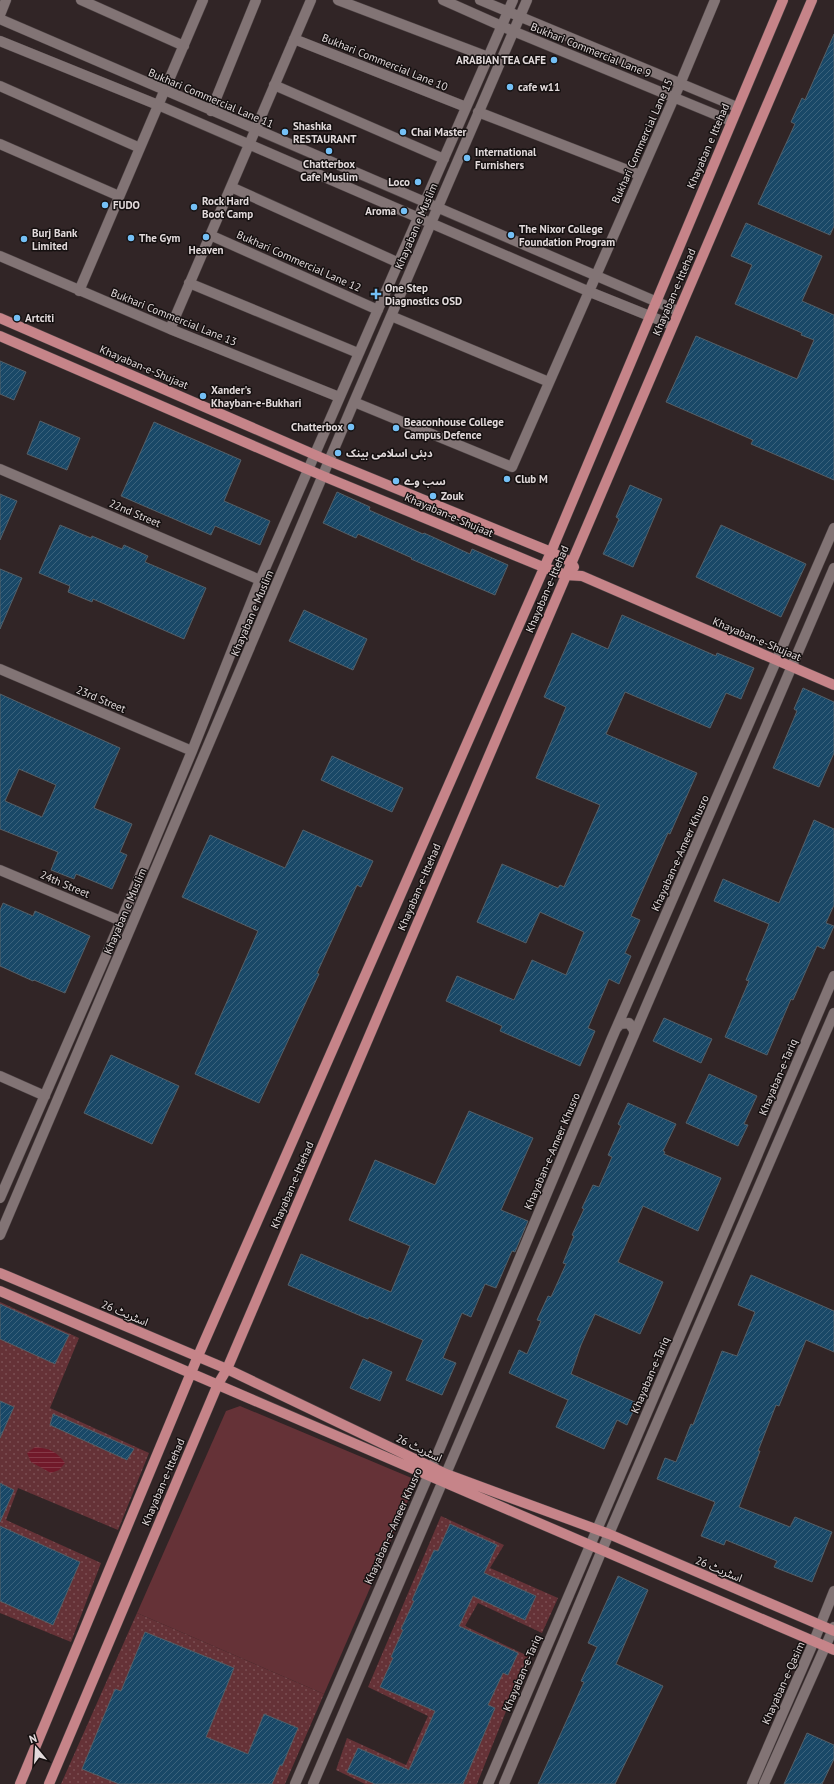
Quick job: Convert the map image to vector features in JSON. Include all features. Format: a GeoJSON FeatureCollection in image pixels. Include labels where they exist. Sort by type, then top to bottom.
{"type":"FeatureCollection","features":[{"type":"Feature","properties":{"kind":"main road","name":"Khayaban e Ittehad"},"geometry":{"type":"LineString","coordinates":[[656,302],[783,0]]}},
{"type":"Feature","properties":{"kind":"main road","name":"Khayaban-e-Ittehad"},"geometry":{"type":"LineString","coordinates":[[49,1784],[218,1384],[227,1369],[812,0]]}},
{"type":"Feature","properties":{"kind":"main road","name":"Khayaban-e-Ittehad"},"geometry":{"type":"LineString","coordinates":[[20,1784],[198,1356],[537,582],[656,302]]}},
{"type":"Feature","properties":{"kind":"main road","name":"Khayaban-e-Shujaat"},"geometry":{"type":"LineString","coordinates":[[0,318],[329,461],[552,547],[571,562],[582,576]]}},
{"type":"Feature","properties":{"kind":"main road","name":"Khayaban-e-Shujaat"},"geometry":{"type":"LineString","coordinates":[[0,336],[323,476],[543,568],[566,575],[582,576],[834,685]]}},
{"type":"Feature","properties":{"kind":"main road"},"geometry":{"type":"LineString","coordinates":[[552,547],[561,556],[569,556],[576,552]]}},
{"type":"Feature","properties":{"kind":"main road"},"geometry":{"type":"LineString","coordinates":[[537,582],[543,577],[551,577],[558,582],[560,589]]}},
{"type":"Feature","properties":{"kind":"main road","name":"اسٹریٹ 26"},"geometry":{"type":"LineString","coordinates":[[0,1273],[227,1369],[430,1472]]}},
{"type":"Feature","properties":{"kind":"main road","name":"اسٹریٹ 26"},"geometry":{"type":"LineString","coordinates":[[0,1292],[191,1374],[445,1478],[602,1550],[830,1648]]}},
{"type":"Feature","properties":{"kind":"main road","name":"اسٹریٹ 26"},"geometry":{"type":"LineString","coordinates":[[445,1478],[609,1534],[833,1630]]}},
{"type":"Feature","properties":{"kind":"street"},"geometry":{"type":"LineString","coordinates":[[0,15],[6,0]]}},
{"type":"Feature","properties":{"kind":"street"},"geometry":{"type":"LineString","coordinates":[[81,0],[184,46]]}},
{"type":"Feature","properties":{"kind":"street"},"geometry":{"type":"LineString","coordinates":[[79,291],[184,46],[202,0]]}},
{"type":"Feature","properties":{"kind":"street"},"geometry":{"type":"LineString","coordinates":[[211,111],[256,0]]}},
{"type":"Feature","properties":{"kind":"street"},"geometry":{"type":"LineString","coordinates":[[170,329],[311,0]]}},
{"type":"Feature","properties":{"kind":"street"},"geometry":{"type":"LineString","coordinates":[[338,0],[488,57]]}},
{"type":"Feature","properties":{"kind":"street","name":"Bukhari Commercial Lane 9"},"geometry":{"type":"LineString","coordinates":[[443,0],[513,31],[731,121]]}},
{"type":"Feature","properties":{"kind":"street","name":"Bukhari Commercial Lane 9"},"geometry":{"type":"LineString","coordinates":[[480,0],[737,107]]}},
{"type":"Feature","properties":{"kind":"street","name":"Khayaban e Muslim"},"geometry":{"type":"LineString","coordinates":[[0,1198],[121,920],[192,751],[260,580],[513,0]]}},
{"type":"Feature","properties":{"kind":"street","name":"Khayaban e Muslim"},"geometry":{"type":"LineString","coordinates":[[0,1235],[430,223],[527,0]]}},
{"type":"Feature","properties":{"kind":"street","name":"Bukhari Commercial Lane 15"},"geometry":{"type":"LineString","coordinates":[[354,402],[510,468],[512,467],[597,277],[675,97],[715,0]]}},
{"type":"Feature","properties":{"kind":"street","name":"Bukhari Commercial Lane 11"},"geometry":{"type":"LineString","coordinates":[[0,19],[678,312]]}},
{"type":"Feature","properties":{"kind":"street","name":"Bukhari Commercial Lane 10"},"geometry":{"type":"LineString","coordinates":[[294,39],[466,107]]}},
{"type":"Feature","properties":{"kind":"street"},"geometry":{"type":"LineString","coordinates":[[0,40],[249,144],[590,292],[672,325]]}},
{"type":"Feature","properties":{"kind":"street"},"geometry":{"type":"LineString","coordinates":[[274,85],[444,159]]}},
{"type":"Feature","properties":{"kind":"street"},"geometry":{"type":"LineString","coordinates":[[0,86],[140,148]]}},
{"type":"Feature","properties":{"kind":"street"},"geometry":{"type":"LineString","coordinates":[[478,112],[640,175]]}},
{"type":"Feature","properties":{"kind":"street"},"geometry":{"type":"LineString","coordinates":[[0,144],[119,196]]}},
{"type":"Feature","properties":{"kind":"street"},"geometry":{"type":"LineString","coordinates":[[231,187],[399,263]]}},
{"type":"Feature","properties":{"kind":"street","name":"Bukhari Commercial Lane 12"},"geometry":{"type":"LineString","coordinates":[[210,235],[378,310]]}},
{"type":"Feature","properties":{"kind":"street","name":"Bukhari Commercial Lane 13"},"geometry":{"type":"LineString","coordinates":[[0,256],[170,329],[339,397]]}},
{"type":"Feature","properties":{"kind":"street"},"geometry":{"type":"LineString","coordinates":[[189,283],[358,353]]}},
{"type":"Feature","properties":{"kind":"street"},"geometry":{"type":"LineString","coordinates":[[391,316],[549,382]]}},
{"type":"Feature","properties":{"kind":"street","name":"22nd Street"},"geometry":{"type":"LineString","coordinates":[[0,469],[260,580]]}},
{"type":"Feature","properties":{"kind":"street","name":"Khayaban-e-Ameer Khusro"},"geometry":{"type":"LineString","coordinates":[[296,1784],[430,1472],[616,1029],[834,528]]}},
{"type":"Feature","properties":{"kind":"street"},"geometry":{"type":"LineString","coordinates":[[313,1784],[834,568]]}},
{"type":"Feature","properties":{"kind":"street","name":"23rd Street"},"geometry":{"type":"LineString","coordinates":[[0,669],[192,751]]}},
{"type":"Feature","properties":{"kind":"street"},"geometry":{"type":"LineString","coordinates":[[155,839],[167,843]]}},
{"type":"Feature","properties":{"kind":"street","name":"24th Street"},"geometry":{"type":"LineString","coordinates":[[0,870],[121,920]]}},
{"type":"Feature","properties":{"kind":"street","name":"Khayaban-e-Tariq"},"geometry":{"type":"LineString","coordinates":[[488,1784],[834,976]]}},
{"type":"Feature","properties":{"kind":"street"},"geometry":{"type":"LineString","coordinates":[[631,996],[631,1002],[635,1007],[641,1008],[647,1006]]}},
{"type":"Feature","properties":{"kind":"street"},"geometry":{"type":"LineString","coordinates":[[504,1784],[602,1550],[834,1013]]}},
{"type":"Feature","properties":{"kind":"street"},"geometry":{"type":"LineString","coordinates":[[616,1029],[620,1024],[628,1023],[634,1030],[634,1035]]}},
{"type":"Feature","properties":{"kind":"street"},"geometry":{"type":"LineString","coordinates":[[0,1076],[45,1096]]}},
{"type":"Feature","properties":{"kind":"street"},"geometry":{"type":"LineString","coordinates":[[778,1107],[777,1112],[779,1116],[786,1118],[790,1115]]}},
{"type":"Feature","properties":{"kind":"street"},"geometry":{"type":"LineString","coordinates":[[696,1298],[700,1294],[704,1294],[708,1296],[709,1303]]}},
{"type":"Feature","properties":{"kind":"street","name":"Khayaban-e-Qasim"},"geometry":{"type":"LineString","coordinates":[[752,1784],[834,1591]]}},
{"type":"Feature","properties":{"kind":"street"},"geometry":{"type":"LineString","coordinates":[[764,1784],[830,1648],[833,1630]]}},
{"type":"Feature","properties":{"kind":"shaded area"},"geometry":{"type":"Polygon","coordinates":[[[0,1302],[79,1338],[50,1408],[149,1453],[118,1530],[18,1488],[6,1520],[101,1563],[71,1642],[0,1613],[0,1302]]]}},
{"type":"Feature","properties":{"kind":"shaded area"},"geometry":{"type":"Polygon","coordinates":[[[240,1406],[414,1479],[413,1489],[324,1694],[137,1613],[226,1411],[240,1406]]]}},
{"type":"Feature","properties":{"kind":"shaded area"},"geometry":{"type":"Polygon","coordinates":[[[35,1447],[52,1451],[65,1463],[59,1470],[51,1473],[31,1462],[27,1453],[35,1447]]]}},
{"type":"Feature","properties":{"kind":"shaded area"},"geometry":{"type":"Polygon","coordinates":[[[441,1516],[504,1545],[490,1568],[558,1598],[542,1633],[478,1603],[465,1626],[528,1656],[477,1784],[365,1784],[336,1770],[347,1738],[406,1765],[428,1716],[368,1687],[441,1516]]]}},
{"type":"Feature","properties":{"kind":"shaded area"},"geometry":{"type":"Polygon","coordinates":[[[137,1613],[324,1694],[285,1784],[61,1784],[137,1613]]]}},
{"type":"Feature","properties":{"kind":"building"},"geometry":{"type":"Polygon","coordinates":[[[834,34],[834,226],[830,235],[758,204],[795,124],[791,122],[802,98],[805,100],[834,34]]]}},
{"type":"Feature","properties":{"kind":"building"},"geometry":{"type":"Polygon","coordinates":[[[746,223],[822,256],[802,301],[834,315],[834,480],[751,444],[753,440],[666,402],[696,336],[797,379],[814,340],[801,335],[802,333],[735,304],[752,265],[731,256],[746,223]]]}},
{"type":"Feature","properties":{"kind":"building"},"geometry":{"type":"Polygon","coordinates":[[[0,361],[26,372],[14,400],[0,394],[0,361]]]}},
{"type":"Feature","properties":{"kind":"building"},"geometry":{"type":"Polygon","coordinates":[[[40,421],[80,438],[67,470],[27,454],[40,421]]]}},
{"type":"Feature","properties":{"kind":"building"},"geometry":{"type":"Polygon","coordinates":[[[154,422],[241,460],[224,501],[270,521],[260,545],[215,526],[211,535],[121,496],[154,422]]]}},
{"type":"Feature","properties":{"kind":"building"},"geometry":{"type":"Polygon","coordinates":[[[630,485],[662,499],[633,567],[603,554],[619,519],[616,517],[630,485]]]}},
{"type":"Feature","properties":{"kind":"building"},"geometry":{"type":"Polygon","coordinates":[[[337,492],[370,507],[369,510],[423,534],[424,533],[470,554],[472,549],[508,565],[495,595],[411,559],[412,558],[358,534],[356,538],[323,523],[337,492]]]}},
{"type":"Feature","properties":{"kind":"building"},"geometry":{"type":"Polygon","coordinates":[[[0,494],[17,501],[0,540],[0,494]]]}},
{"type":"Feature","properties":{"kind":"building"},"geometry":{"type":"Polygon","coordinates":[[[60,525],[91,538],[92,536],[122,549],[124,545],[148,556],[145,562],[206,588],[184,639],[93,599],[92,602],[68,592],[70,586],[39,573],[60,525]]]}},
{"type":"Feature","properties":{"kind":"building"},"geometry":{"type":"Polygon","coordinates":[[[721,525],[806,564],[781,617],[696,577],[721,525]]]}},
{"type":"Feature","properties":{"kind":"building"},"geometry":{"type":"Polygon","coordinates":[[[0,569],[22,578],[0,629],[0,569]]]}},
{"type":"Feature","properties":{"kind":"building"},"geometry":{"type":"Polygon","coordinates":[[[304,610],[367,639],[353,670],[289,641],[304,610]]]}},
{"type":"Feature","properties":{"kind":"building"},"geometry":{"type":"Polygon","coordinates":[[[622,615],[716,656],[717,653],[754,668],[741,699],[726,693],[710,728],[625,692],[606,734],[697,773],[631,916],[640,920],[625,953],[631,956],[619,984],[609,979],[588,1028],[595,1031],[580,1066],[500,1031],[502,1026],[446,1001],[457,976],[514,1000],[532,960],[566,975],[584,932],[540,912],[526,943],[477,922],[502,864],[558,888],[560,885],[564,887],[600,805],[536,778],[566,707],[544,697],[572,633],[608,649],[622,615]]]}},
{"type":"Feature","properties":{"kind":"building"},"geometry":{"type":"Polygon","coordinates":[[[803,688],[834,702],[834,753],[819,787],[773,768],[797,711],[794,709],[803,688]]]}},
{"type":"Feature","properties":{"kind":"building"},"geometry":{"type":"Polygon","coordinates":[[[0,694],[120,748],[94,808],[132,824],[120,852],[127,855],[112,889],[76,874],[74,879],[51,870],[58,852],[0,829],[0,694]],[[19,769],[5,801],[42,817],[56,785],[19,769]]]}},
{"type":"Feature","properties":{"kind":"building"},"geometry":{"type":"Polygon","coordinates":[[[332,756],[403,788],[392,812],[321,780],[332,756]]]}},
{"type":"Feature","properties":{"kind":"building"},"geometry":{"type":"Polygon","coordinates":[[[814,820],[834,829],[834,905],[826,923],[834,926],[824,949],[817,946],[793,1000],[791,999],[767,1055],[725,1037],[749,981],[746,980],[769,924],[714,901],[723,879],[779,903],[814,820]]]}},
{"type":"Feature","properties":{"kind":"building"},"geometry":{"type":"Polygon","coordinates":[[[303,830],[373,861],[361,887],[357,885],[317,973],[319,974],[259,1103],[195,1074],[258,931],[182,897],[210,835],[285,868],[303,830]]]}},
{"type":"Feature","properties":{"kind":"building"},"geometry":{"type":"Polygon","coordinates":[[[3,903],[33,916],[35,911],[90,936],[65,993],[0,966],[0,910],[3,903]]]}},
{"type":"Feature","properties":{"kind":"building"},"geometry":{"type":"Polygon","coordinates":[[[664,1018],[712,1039],[701,1063],[653,1041],[664,1018]]]}},
{"type":"Feature","properties":{"kind":"building"},"geometry":{"type":"Polygon","coordinates":[[[111,1055],[179,1086],[152,1144],[84,1113],[111,1055]]]}},
{"type":"Feature","properties":{"kind":"building"},"geometry":{"type":"Polygon","coordinates":[[[709,1074],[757,1096],[744,1124],[748,1125],[738,1146],[686,1123],[709,1074]]]}},
{"type":"Feature","properties":{"kind":"building"},"geometry":{"type":"Polygon","coordinates":[[[628,1103],[676,1124],[663,1151],[665,1152],[664,1154],[721,1178],[698,1231],[643,1206],[618,1262],[663,1282],[651,1310],[640,1334],[595,1314],[581,1345],[571,1374],[637,1403],[627,1425],[617,1420],[604,1449],[556,1427],[568,1400],[509,1373],[519,1350],[527,1354],[541,1321],[537,1320],[548,1296],[551,1297],[566,1264],[563,1263],[574,1236],[572,1235],[584,1209],[582,1208],[593,1185],[599,1187],[612,1157],[608,1155],[621,1126],[618,1124],[628,1103]]]}},
{"type":"Feature","properties":{"kind":"building"},"geometry":{"type":"Polygon","coordinates":[[[469,1111],[533,1138],[501,1210],[528,1221],[515,1252],[512,1251],[496,1288],[485,1284],[471,1317],[462,1313],[443,1358],[456,1363],[442,1395],[406,1380],[423,1340],[369,1317],[368,1319],[288,1285],[301,1254],[391,1292],[410,1246],[349,1220],[375,1160],[435,1185],[469,1111]]]}},
{"type":"Feature","properties":{"kind":"building"},"geometry":{"type":"Polygon","coordinates":[[[751,1275],[834,1311],[834,1352],[806,1340],[779,1406],[776,1405],[758,1451],[760,1451],[739,1507],[790,1527],[795,1517],[832,1532],[812,1582],[774,1567],[777,1561],[726,1540],[724,1545],[701,1536],[715,1502],[657,1479],[665,1458],[676,1462],[691,1424],[693,1425],[722,1351],[737,1356],[755,1312],[738,1305],[751,1275]]]}},
{"type":"Feature","properties":{"kind":"building"},"geometry":{"type":"Polygon","coordinates":[[[0,1304],[69,1335],[55,1364],[0,1339],[0,1304]]]}},
{"type":"Feature","properties":{"kind":"building"},"geometry":{"type":"Polygon","coordinates":[[[363,1359],[392,1372],[380,1401],[350,1388],[363,1359]]]}},
{"type":"Feature","properties":{"kind":"building"},"geometry":{"type":"Polygon","coordinates":[[[0,1401],[14,1407],[0,1438],[0,1401]]]}},
{"type":"Feature","properties":{"kind":"building"},"geometry":{"type":"Polygon","coordinates":[[[53,1414],[134,1449],[127,1460],[50,1425],[53,1414]]]}},
{"type":"Feature","properties":{"kind":"building"},"geometry":{"type":"Polygon","coordinates":[[[0,1483],[14,1490],[0,1522],[0,1483]]]}},
{"type":"Feature","properties":{"kind":"building"},"geometry":{"type":"Polygon","coordinates":[[[450,1524],[497,1545],[484,1573],[536,1596],[525,1620],[473,1596],[459,1626],[518,1653],[508,1675],[503,1673],[488,1705],[495,1708],[463,1784],[375,1784],[347,1772],[358,1748],[409,1770],[435,1711],[380,1687],[393,1658],[391,1657],[403,1630],[401,1629],[414,1601],[412,1600],[434,1550],[438,1551],[450,1524]]]}},
{"type":"Feature","properties":{"kind":"building"},"geometry":{"type":"Polygon","coordinates":[[[0,1526],[80,1562],[53,1625],[0,1601],[0,1526]]]}},
{"type":"Feature","properties":{"kind":"building"},"geometry":{"type":"Polygon","coordinates":[[[618,1576],[648,1590],[616,1664],[663,1686],[615,1784],[538,1784],[584,1682],[581,1681],[597,1647],[588,1643],[618,1576]]]}},
{"type":"Feature","properties":{"kind":"building"},"geometry":{"type":"Polygon","coordinates":[[[145,1632],[234,1668],[206,1737],[248,1754],[264,1714],[298,1728],[282,1766],[280,1765],[272,1784],[119,1784],[82,1769],[115,1689],[121,1691],[145,1632]]]}},
{"type":"Feature","properties":{"kind":"building"},"geometry":{"type":"Polygon","coordinates":[[[807,1733],[834,1745],[834,1759],[822,1784],[784,1784],[807,1733]]]}},
{"type":"Feature","properties":{"kind":"place","name":"ARABIAN TEA CAFE"},"geometry":{"type":"Point","coordinates":[554,60]}},
{"type":"Feature","properties":{"kind":"place","name":"cafe w11"},"geometry":{"type":"Point","coordinates":[510,87]}},
{"type":"Feature","properties":{"kind":"place","name":"Shashka RESTAURANT"},"geometry":{"type":"Point","coordinates":[285,132]}},
{"type":"Feature","properties":{"kind":"place","name":"Chai Master"},"geometry":{"type":"Point","coordinates":[403,132]}},
{"type":"Feature","properties":{"kind":"place","name":"Chatterbox Cafe Muslim"},"geometry":{"type":"Point","coordinates":[329,151]}},
{"type":"Feature","properties":{"kind":"place","name":"International Furnishers"},"geometry":{"type":"Point","coordinates":[467,158]}},
{"type":"Feature","properties":{"kind":"place","name":"Loco"},"geometry":{"type":"Point","coordinates":[418,182]}},
{"type":"Feature","properties":{"kind":"place","name":"FUDO"},"geometry":{"type":"Point","coordinates":[105,205]}},
{"type":"Feature","properties":{"kind":"place","name":"Rock Hard Boot Camp"},"geometry":{"type":"Point","coordinates":[194,207]}},
{"type":"Feature","properties":{"kind":"place","name":"Aroma"},"geometry":{"type":"Point","coordinates":[404,211]}},
{"type":"Feature","properties":{"kind":"place","name":"The Nixor College Foundation Program"},"geometry":{"type":"Point","coordinates":[511,235]}},
{"type":"Feature","properties":{"kind":"place","name":"Heaven"},"geometry":{"type":"Point","coordinates":[206,237]}},
{"type":"Feature","properties":{"kind":"place","name":"The Gym"},"geometry":{"type":"Point","coordinates":[131,238]}},
{"type":"Feature","properties":{"kind":"place","name":"Burj Bank Limited"},"geometry":{"type":"Point","coordinates":[24,239]}},
{"type":"Feature","properties":{"kind":"place","name":"One Step Diagnostics OSD"},"geometry":{"type":"Point","coordinates":[376,294]}},
{"type":"Feature","properties":{"kind":"place","name":"Artciti"},"geometry":{"type":"Point","coordinates":[17,318]}},
{"type":"Feature","properties":{"kind":"place","name":"Xander's Khayban-e-Bukhari"},"geometry":{"type":"Point","coordinates":[203,396]}},
{"type":"Feature","properties":{"kind":"place","name":"Chatterbox"},"geometry":{"type":"Point","coordinates":[351,427]}},
{"type":"Feature","properties":{"kind":"place","name":"Beaconhouse College Campus Defence"},"geometry":{"type":"Point","coordinates":[396,428]}},
{"type":"Feature","properties":{"kind":"place","name":"دبئی اسلامی بینک"},"geometry":{"type":"Point","coordinates":[338,453]}},
{"type":"Feature","properties":{"kind":"place","name":"Club M"},"geometry":{"type":"Point","coordinates":[507,479]}},
{"type":"Feature","properties":{"kind":"place","name":"سب وے"},"geometry":{"type":"Point","coordinates":[396,481]}},
{"type":"Feature","properties":{"kind":"place","name":"Zouk"},"geometry":{"type":"Point","coordinates":[433,496]}}]}
